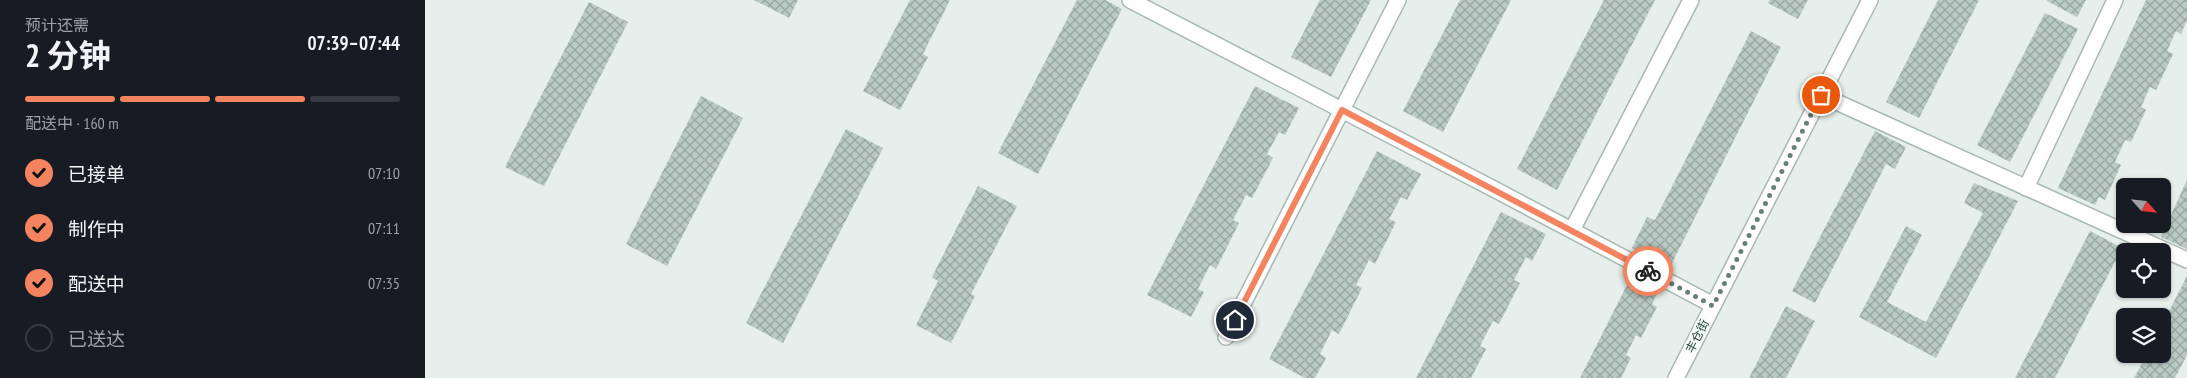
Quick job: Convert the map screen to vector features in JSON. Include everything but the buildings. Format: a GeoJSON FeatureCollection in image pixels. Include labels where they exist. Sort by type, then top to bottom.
{"type":"FeatureCollection","features":[{"type":"Feature","properties":{"kind":"street"},"geometry":{"type":"LineString","coordinates":[[1130,0],[1572,230],[1713,306]]}},
{"type":"Feature","properties":{"kind":"street"},"geometry":{"type":"LineString","coordinates":[[1226,337],[1398,0]]}},
{"type":"Feature","properties":{"kind":"street"},"geometry":{"type":"LineString","coordinates":[[1572,230],[1691,0]]}},
{"type":"Feature","properties":{"kind":"street","name":"丰仓街"},"geometry":{"type":"LineString","coordinates":[[1675,378],[1870,0]]}},
{"type":"Feature","properties":{"kind":"street"},"geometry":{"type":"LineString","coordinates":[[2026,188],[2115,0]]}},
{"type":"Feature","properties":{"kind":"street"},"geometry":{"type":"LineString","coordinates":[[1821,95],[2187,260]]}},
{"type":"Feature","properties":{"kind":"way so far"},"geometry":{"type":"LineString","coordinates":[[1648,271],[1713,306],[1821,95]]}},
{"type":"Feature","properties":{"kind":"route"},"geometry":{"type":"LineString","coordinates":[[1235,320],[1342,110],[1648,271]]}}]}
